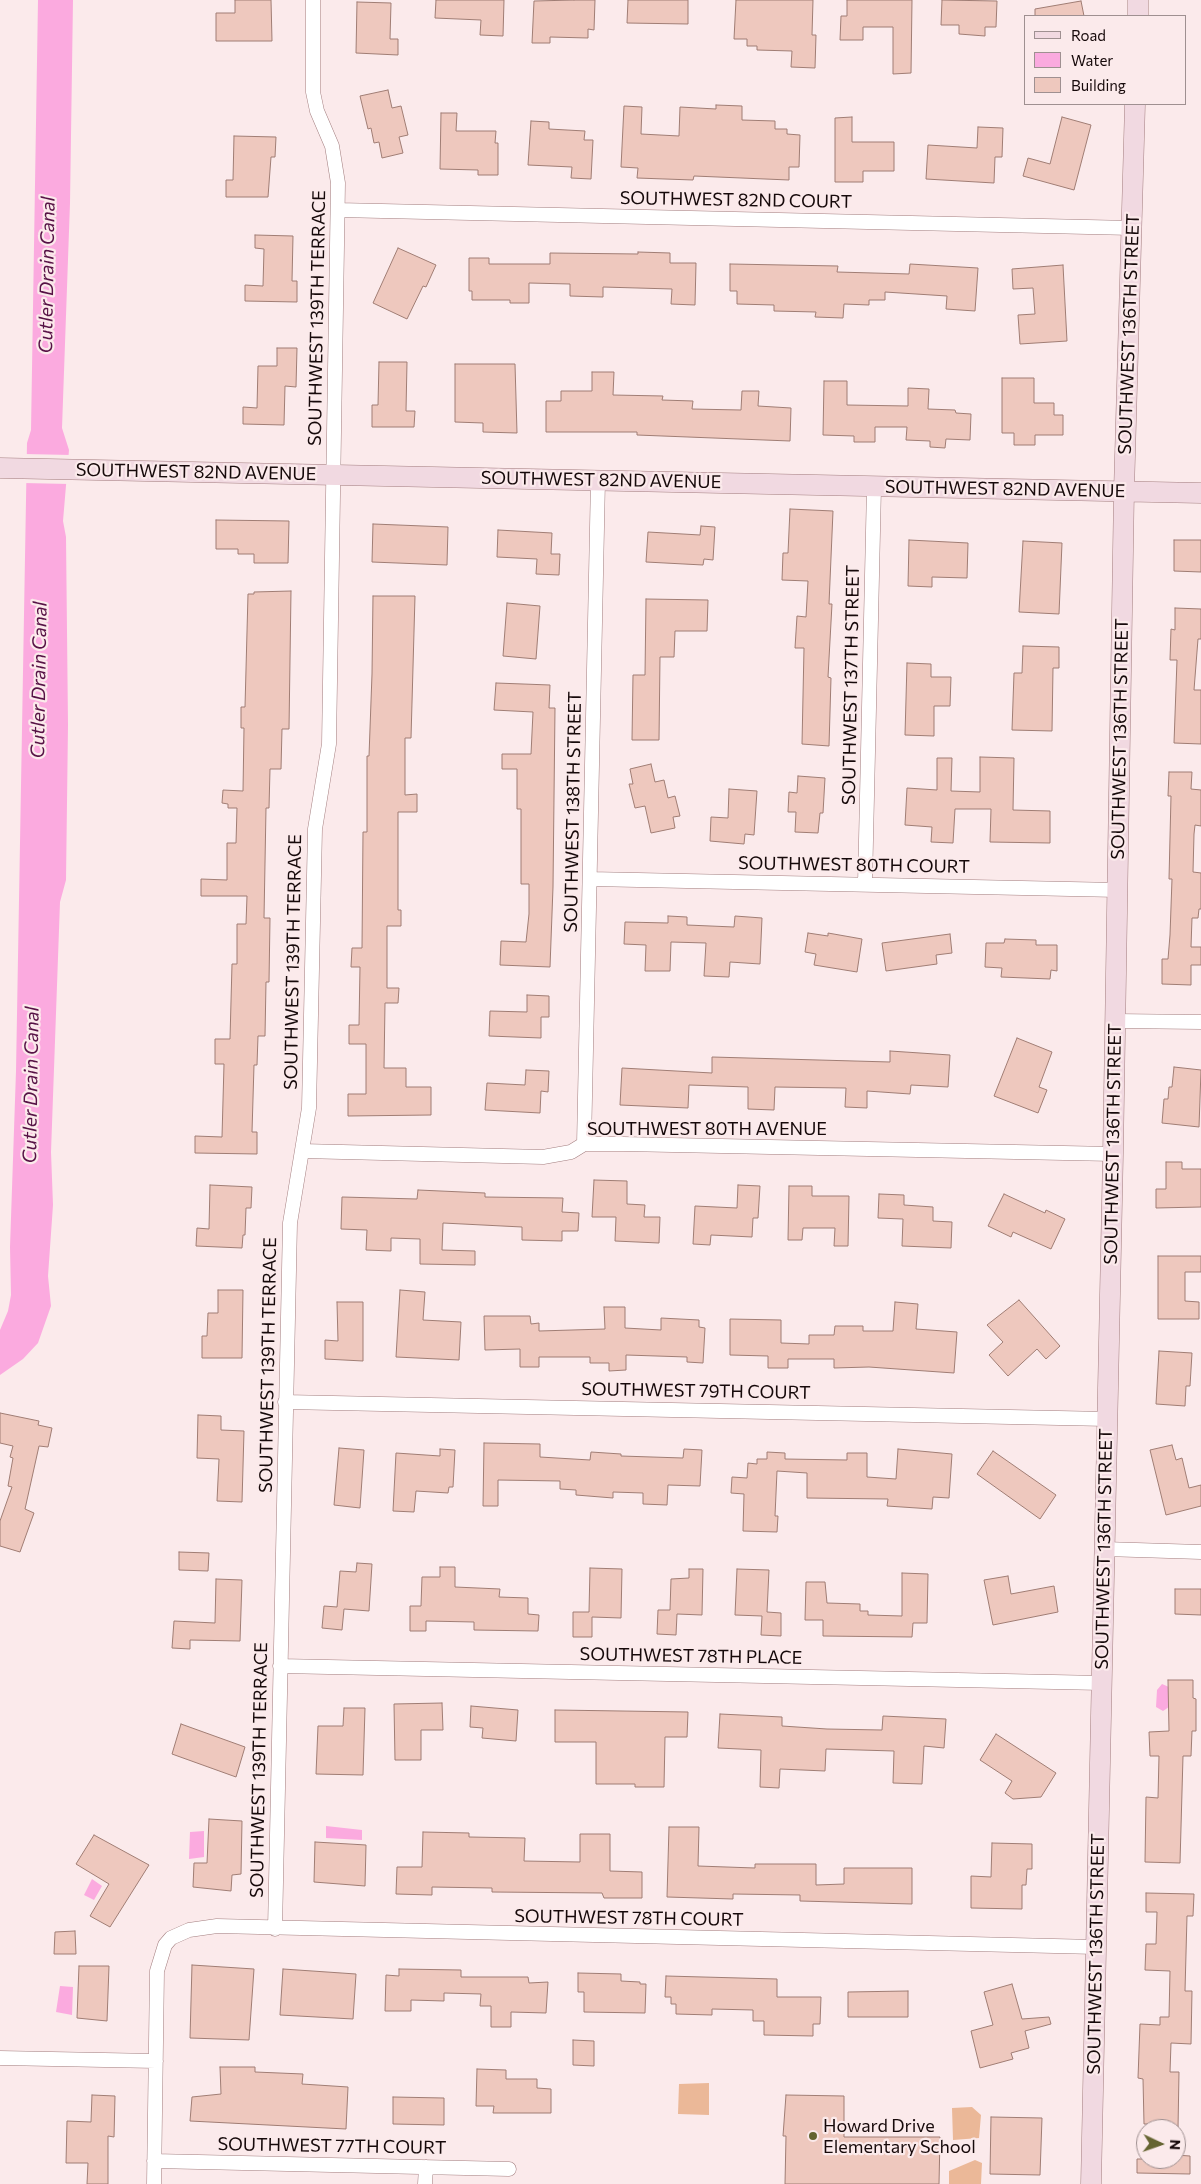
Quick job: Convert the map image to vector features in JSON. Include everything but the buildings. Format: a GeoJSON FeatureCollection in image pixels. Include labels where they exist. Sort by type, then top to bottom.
{"type":"FeatureCollection","features":[{"type":"Feature","properties":{"kind":"street","name":"SOUTHWEST 139TH TERRACE"},"geometry":{"type":"LineString","coordinates":[[275,1929],[290,1223],[292,1199],[309,1108],[315,828],[329,744],[338,210],[337,166],[332,146],[317,111],[313,92],[313,0]]}},
{"type":"Feature","properties":{"kind":"street"},"geometry":{"type":"LineString","coordinates":[[1138,0],[1138,15]]}},
{"type":"Feature","properties":{"kind":"street","name":"SOUTHWEST 136TH STREET"},"geometry":{"type":"LineString","coordinates":[[1091,2184],[1113,1154],[1124,491],[1135,105]]}},
{"type":"Feature","properties":{"kind":"street","name":"SOUTHWEST 82ND COURT"},"geometry":{"type":"LineString","coordinates":[[338,210],[1132,228]]}},
{"type":"Feature","properties":{"kind":"street","name":"SOUTHWEST 82ND AVENUE"},"geometry":{"type":"LineString","coordinates":[[6,468],[1201,493]]}},
{"type":"Feature","properties":{"kind":"street","name":"SOUTHWEST 138TH STREET"},"geometry":{"type":"LineString","coordinates":[[584,1144],[598,480]]}},
{"type":"Feature","properties":{"kind":"street","name":"SOUTHWEST 137TH STREET"},"geometry":{"type":"LineString","coordinates":[[865,884],[874,487]]}},
{"type":"Feature","properties":{"kind":"street","name":"SOUTHWEST 80TH COURT"},"geometry":{"type":"LineString","coordinates":[[590,879],[1118,890]]}},
{"type":"Feature","properties":{"kind":"street"},"geometry":{"type":"LineString","coordinates":[[1115,1021],[1201,1022]]}},
{"type":"Feature","properties":{"kind":"street","name":"SOUTHWEST 80TH AVENUE"},"geometry":{"type":"LineString","coordinates":[[302,1151],[543,1157],[571,1152],[584,1144],[1113,1154]]}},
{"type":"Feature","properties":{"kind":"street","name":"SOUTHWEST 79TH COURT"},"geometry":{"type":"LineString","coordinates":[[285,1402],[1107,1418]]}},
{"type":"Feature","properties":{"kind":"street"},"geometry":{"type":"LineString","coordinates":[[1104,1549],[1201,1552]]}},
{"type":"Feature","properties":{"kind":"street","name":"SOUTHWEST 78TH PLACE"},"geometry":{"type":"LineString","coordinates":[[280,1666],[1102,1683]]}},
{"type":"Feature","properties":{"kind":"street","name":"SOUTHWEST 78TH COURT"},"geometry":{"type":"LineString","coordinates":[[156,2061],[157,1971],[165,1945],[179,1933],[202,1926],[1096,1946]]}},
{"type":"Feature","properties":{"kind":"street"},"geometry":{"type":"LineString","coordinates":[[0,2058],[156,2061],[154,2184]]}},
{"type":"Feature","properties":{"kind":"street","name":"SOUTHWEST 77TH COURT"},"geometry":{"type":"LineString","coordinates":[[154,2161],[509,2169]]}},
{"type":"Feature","properties":{"kind":"street"},"geometry":{"type":"LineString","coordinates":[[425,2184],[426,2166]]}},
{"type":"Feature","properties":{"kind":"shaded area"},"geometry":{"type":"Polygon","coordinates":[[[709,2083],[709,2115],[678,2114],[679,2084],[709,2083]]]}},
{"type":"Feature","properties":{"kind":"shaded area"},"geometry":{"type":"Polygon","coordinates":[[[972,2107],[981,2115],[979,2138],[953,2140],[952,2108],[972,2107]]]}},
{"type":"Feature","properties":{"kind":"shaded area"},"geometry":{"type":"Polygon","coordinates":[[[975,2160],[982,2163],[981,2184],[949,2184],[949,2171],[975,2160]]]}},
{"type":"Feature","properties":{"kind":"water","name":"Cutler Drain Canal"},"geometry":{"type":"Polygon","coordinates":[[[38,0],[73,0],[70,203],[62,428],[69,450],[63,521],[66,537],[68,725],[66,880],[60,902],[51,1152],[53,1205],[48,1276],[51,1306],[38,1343],[23,1359],[0,1375],[0,1330],[8,1311],[11,1295],[10,1247],[16,1071],[27,443],[31,430],[38,0]]]}},
{"type":"Feature","properties":{"kind":"water"},"geometry":{"type":"Polygon","coordinates":[[[1162,1684],[1169,1687],[1169,1707],[1163,1711],[1156,1707],[1157,1690],[1162,1684]]]}},
{"type":"Feature","properties":{"kind":"water"},"geometry":{"type":"Polygon","coordinates":[[[326,1826],[362,1830],[362,1840],[326,1838],[326,1826]]]}},
{"type":"Feature","properties":{"kind":"water"},"geometry":{"type":"Polygon","coordinates":[[[204,1831],[204,1857],[189,1859],[190,1832],[204,1831]]]}},
{"type":"Feature","properties":{"kind":"water"},"geometry":{"type":"Polygon","coordinates":[[[92,1879],[102,1886],[94,1900],[84,1895],[92,1879]]]}},
{"type":"Feature","properties":{"kind":"water"},"geometry":{"type":"Polygon","coordinates":[[[60,1986],[73,1987],[72,2015],[56,2012],[60,1986]]]}},
{"type":"Feature","properties":{"kind":"pier"},"geometry":{"type":"Polygon","coordinates":[[[24,454],[71,455],[70,484],[23,483],[24,454]]]}},
{"type":"Feature","properties":{"kind":"place","name":"Howard Drive Elementary School"},"geometry":{"type":"Point","coordinates":[813,2136]}}]}
